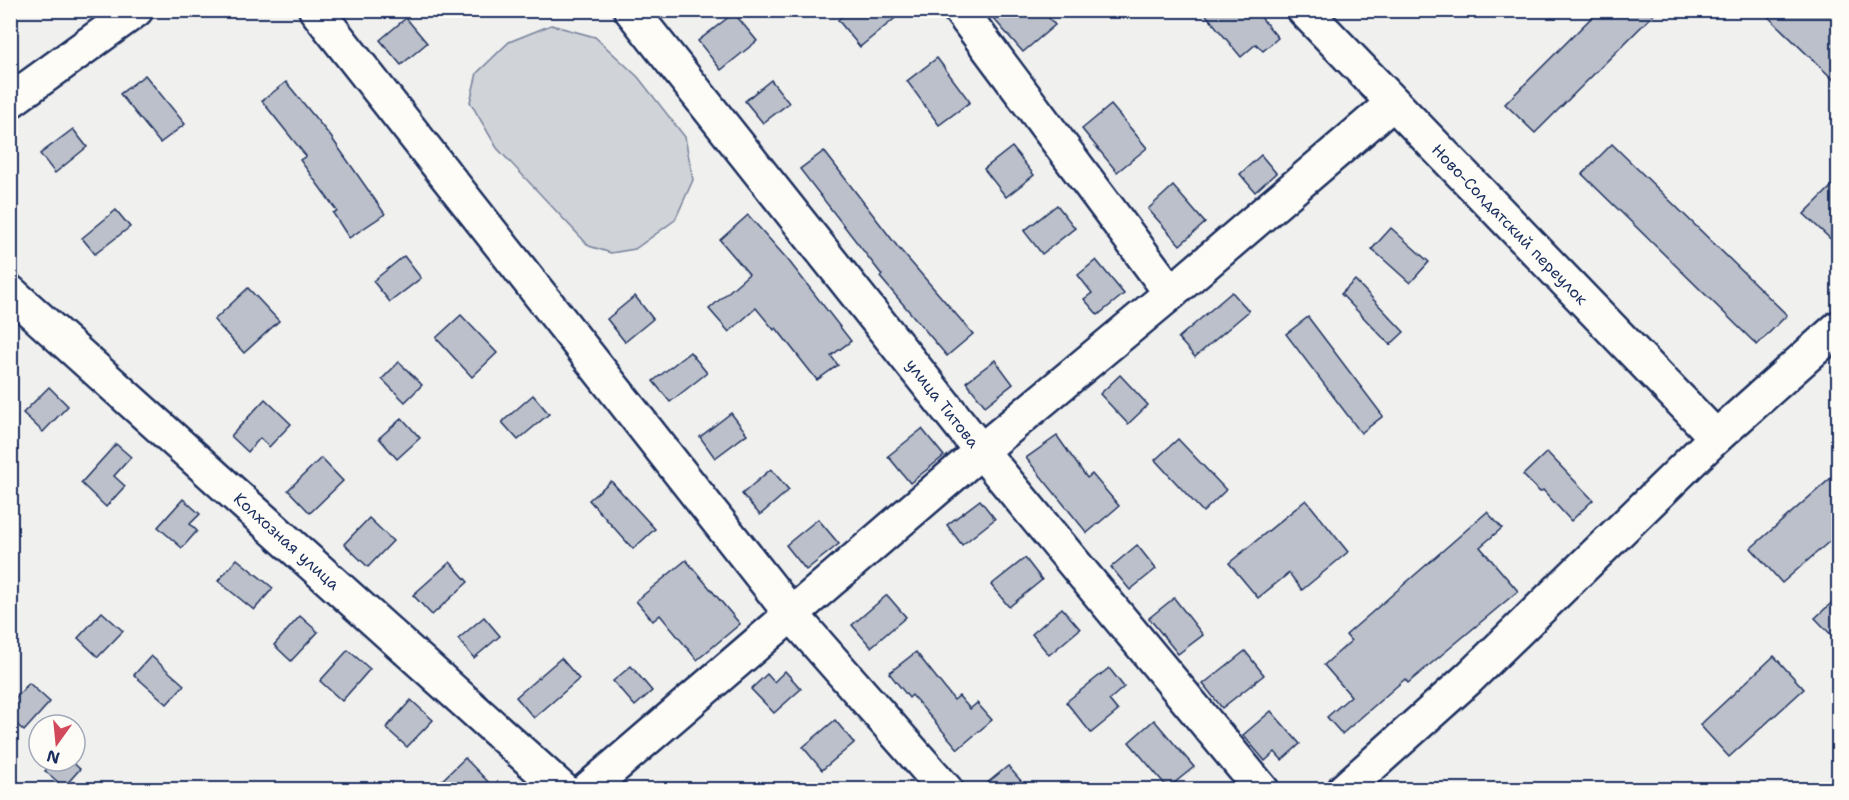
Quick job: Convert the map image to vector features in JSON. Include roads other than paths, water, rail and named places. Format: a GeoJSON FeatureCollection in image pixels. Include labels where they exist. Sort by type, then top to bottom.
{"type":"FeatureCollection","features":[{"type":"Feature","properties":{"kind":"street"},"geometry":{"type":"LineString","coordinates":[[10,101],[136,10]]}},
{"type":"Feature","properties":{"kind":"street"},"geometry":{"type":"LineString","coordinates":[[316,10],[792,615],[946,789]]}},
{"type":"Feature","properties":{"kind":"street","name":"улица Титова"},"geometry":{"type":"LineString","coordinates":[[631,10],[981,451],[1262,789]]}},
{"type":"Feature","properties":{"kind":"street"},"geometry":{"type":"LineString","coordinates":[[960,10],[1171,293]]}},
{"type":"Feature","properties":{"kind":"street","name":"Ново-Солдатский переулок"},"geometry":{"type":"LineString","coordinates":[[1304,10],[1716,437]]}},
{"type":"Feature","properties":{"kind":"street"},"geometry":{"type":"LineString","coordinates":[[586,789],[1393,103]]}},
{"type":"Feature","properties":{"kind":"street","name":"Колхозная улица"},"geometry":{"type":"LineString","coordinates":[[10,292],[563,789]]}},
{"type":"Feature","properties":{"kind":"street"},"geometry":{"type":"LineString","coordinates":[[1344,789],[1469,678],[1716,437],[1839,328]]}}]}
